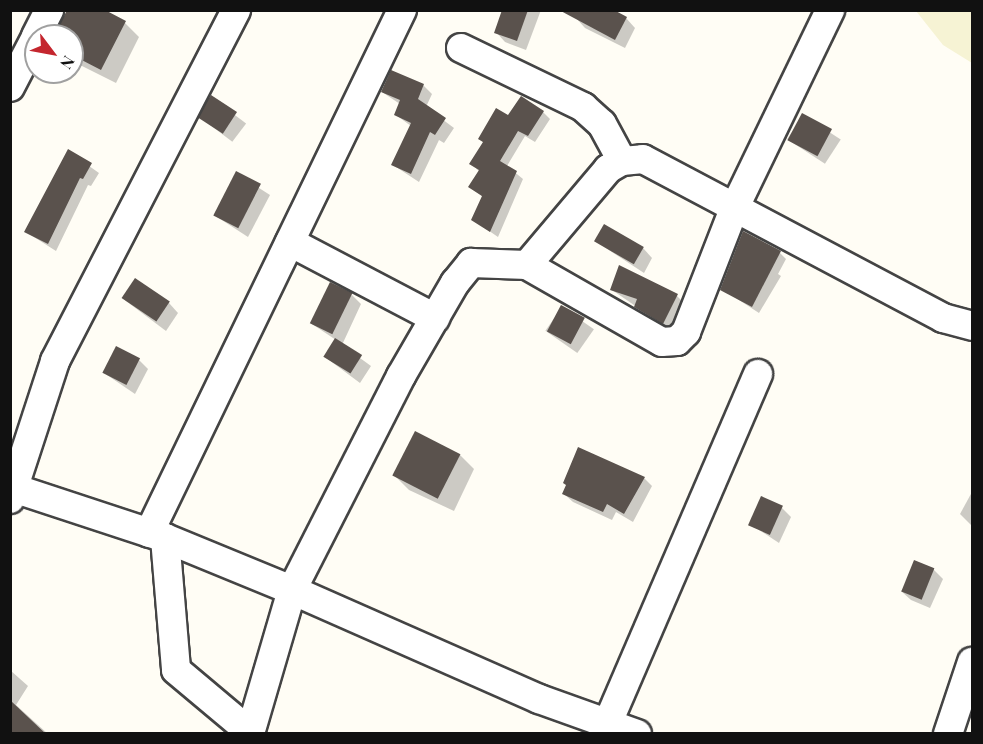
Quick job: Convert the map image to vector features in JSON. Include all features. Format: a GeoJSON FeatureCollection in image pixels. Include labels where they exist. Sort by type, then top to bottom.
{"type":"FeatureCollection","features":[{"type":"Feature","properties":{"kind":"street"},"geometry":{"type":"LineString","coordinates":[[42,24],[49,10]]}},
{"type":"Feature","properties":{"kind":"street"},"geometry":{"type":"LineString","coordinates":[[236,10],[55,361],[12,491],[157,535],[292,590],[606,728],[637,734]]}},
{"type":"Feature","properties":{"kind":"street"},"geometry":{"type":"LineString","coordinates":[[402,10],[290,242],[157,535],[176,670],[250,733],[292,590],[387,401],[435,318],[471,263],[527,265],[662,342],[677,341],[686,332],[734,209],[831,10]]}},
{"type":"Feature","properties":{"kind":"street"},"geometry":{"type":"LineString","coordinates":[[460,48],[583,107],[602,124],[622,161]]}},
{"type":"Feature","properties":{"kind":"street"},"geometry":{"type":"LineString","coordinates":[[10,87],[24,60]]}},
{"type":"Feature","properties":{"kind":"street"},"geometry":{"type":"LineString","coordinates":[[527,265],[608,169],[622,161],[643,159],[943,318],[972,326]]}},
{"type":"Feature","properties":{"kind":"street"},"geometry":{"type":"LineString","coordinates":[[290,242],[435,318]]}},
{"type":"Feature","properties":{"kind":"street"},"geometry":{"type":"LineString","coordinates":[[606,728],[758,374]]}},
{"type":"Feature","properties":{"kind":"street"},"geometry":{"type":"LineString","coordinates":[[948,734],[972,662]]}},
{"type":"Feature","properties":{"kind":"shaded area"},"geometry":{"type":"Polygon","coordinates":[[[916,11],[972,11],[972,63],[943,45],[916,11]]]}},
{"type":"Feature","properties":{"kind":"building"},"geometry":{"type":"Polygon","coordinates":[[[67,10],[105,10],[126,21],[101,70],[84,61],[84,24],[60,24],[67,10]]]}},
{"type":"Feature","properties":{"kind":"building"},"geometry":{"type":"Polygon","coordinates":[[[502,10],[528,10],[517,41],[494,33],[502,10]]]}},
{"type":"Feature","properties":{"kind":"building"},"geometry":{"type":"Polygon","coordinates":[[[559,10],[614,10],[627,17],[615,40],[559,10]]]}},
{"type":"Feature","properties":{"kind":"building"},"geometry":{"type":"Polygon","coordinates":[[[391,70],[424,84],[418,99],[446,118],[435,135],[430,132],[411,174],[391,165],[411,123],[394,115],[400,100],[381,92],[391,70]]]}},
{"type":"Feature","properties":{"kind":"building"},"geometry":{"type":"Polygon","coordinates":[[[211,95],[237,112],[223,134],[197,117],[211,95]]]}},
{"type":"Feature","properties":{"kind":"building"},"geometry":{"type":"Polygon","coordinates":[[[521,96],[544,111],[528,136],[518,131],[500,161],[517,171],[490,232],[471,220],[482,196],[468,187],[479,170],[469,164],[483,142],[478,139],[496,108],[508,115],[521,96]]]}},
{"type":"Feature","properties":{"kind":"building"},"geometry":{"type":"Polygon","coordinates":[[[802,113],[832,129],[817,156],[787,140],[802,113]]]}},
{"type":"Feature","properties":{"kind":"building"},"geometry":{"type":"Polygon","coordinates":[[[68,149],[92,163],[83,179],[80,178],[48,244],[24,232],[68,149]]]}},
{"type":"Feature","properties":{"kind":"building"},"geometry":{"type":"Polygon","coordinates":[[[236,171],[261,184],[238,228],[213,216],[236,171]]]}},
{"type":"Feature","properties":{"kind":"building"},"geometry":{"type":"Polygon","coordinates":[[[604,224],[644,247],[634,264],[594,241],[604,224]]]}},
{"type":"Feature","properties":{"kind":"building"},"geometry":{"type":"Polygon","coordinates":[[[743,231],[781,251],[752,307],[720,290],[743,231]]]}},
{"type":"Feature","properties":{"kind":"building"},"geometry":{"type":"Polygon","coordinates":[[[619,265],[678,294],[663,324],[634,307],[637,299],[610,290],[619,265]]]}},
{"type":"Feature","properties":{"kind":"building"},"geometry":{"type":"Polygon","coordinates":[[[135,278],[170,301],[156,321],[122,298],[135,278]]]}},
{"type":"Feature","properties":{"kind":"building"},"geometry":{"type":"Polygon","coordinates":[[[330,282],[352,293],[332,334],[310,323],[330,282]]]}},
{"type":"Feature","properties":{"kind":"building"},"geometry":{"type":"Polygon","coordinates":[[[561,305],[585,318],[571,344],[547,331],[561,305]]]}},
{"type":"Feature","properties":{"kind":"building"},"geometry":{"type":"Polygon","coordinates":[[[335,338],[362,355],[350,374],[323,357],[335,338]]]}},
{"type":"Feature","properties":{"kind":"building"},"geometry":{"type":"Polygon","coordinates":[[[116,346],[140,358],[126,385],[102,373],[116,346]]]}},
{"type":"Feature","properties":{"kind":"building"},"geometry":{"type":"Polygon","coordinates":[[[415,431],[460,454],[438,499],[392,476],[415,431]]]}},
{"type":"Feature","properties":{"kind":"building"},"geometry":{"type":"Polygon","coordinates":[[[578,447],[645,477],[624,514],[607,504],[603,512],[562,494],[566,485],[563,483],[578,447]]]}},
{"type":"Feature","properties":{"kind":"building"},"geometry":{"type":"Polygon","coordinates":[[[761,496],[783,506],[770,535],[748,525],[761,496]]]}},
{"type":"Feature","properties":{"kind":"building"},"geometry":{"type":"Polygon","coordinates":[[[914,560],[934,568],[922,600],[901,592],[914,560]]]}},
{"type":"Feature","properties":{"kind":"building"},"geometry":{"type":"Polygon","coordinates":[[[10,700],[46,734],[10,734],[10,700]]]}}]}
